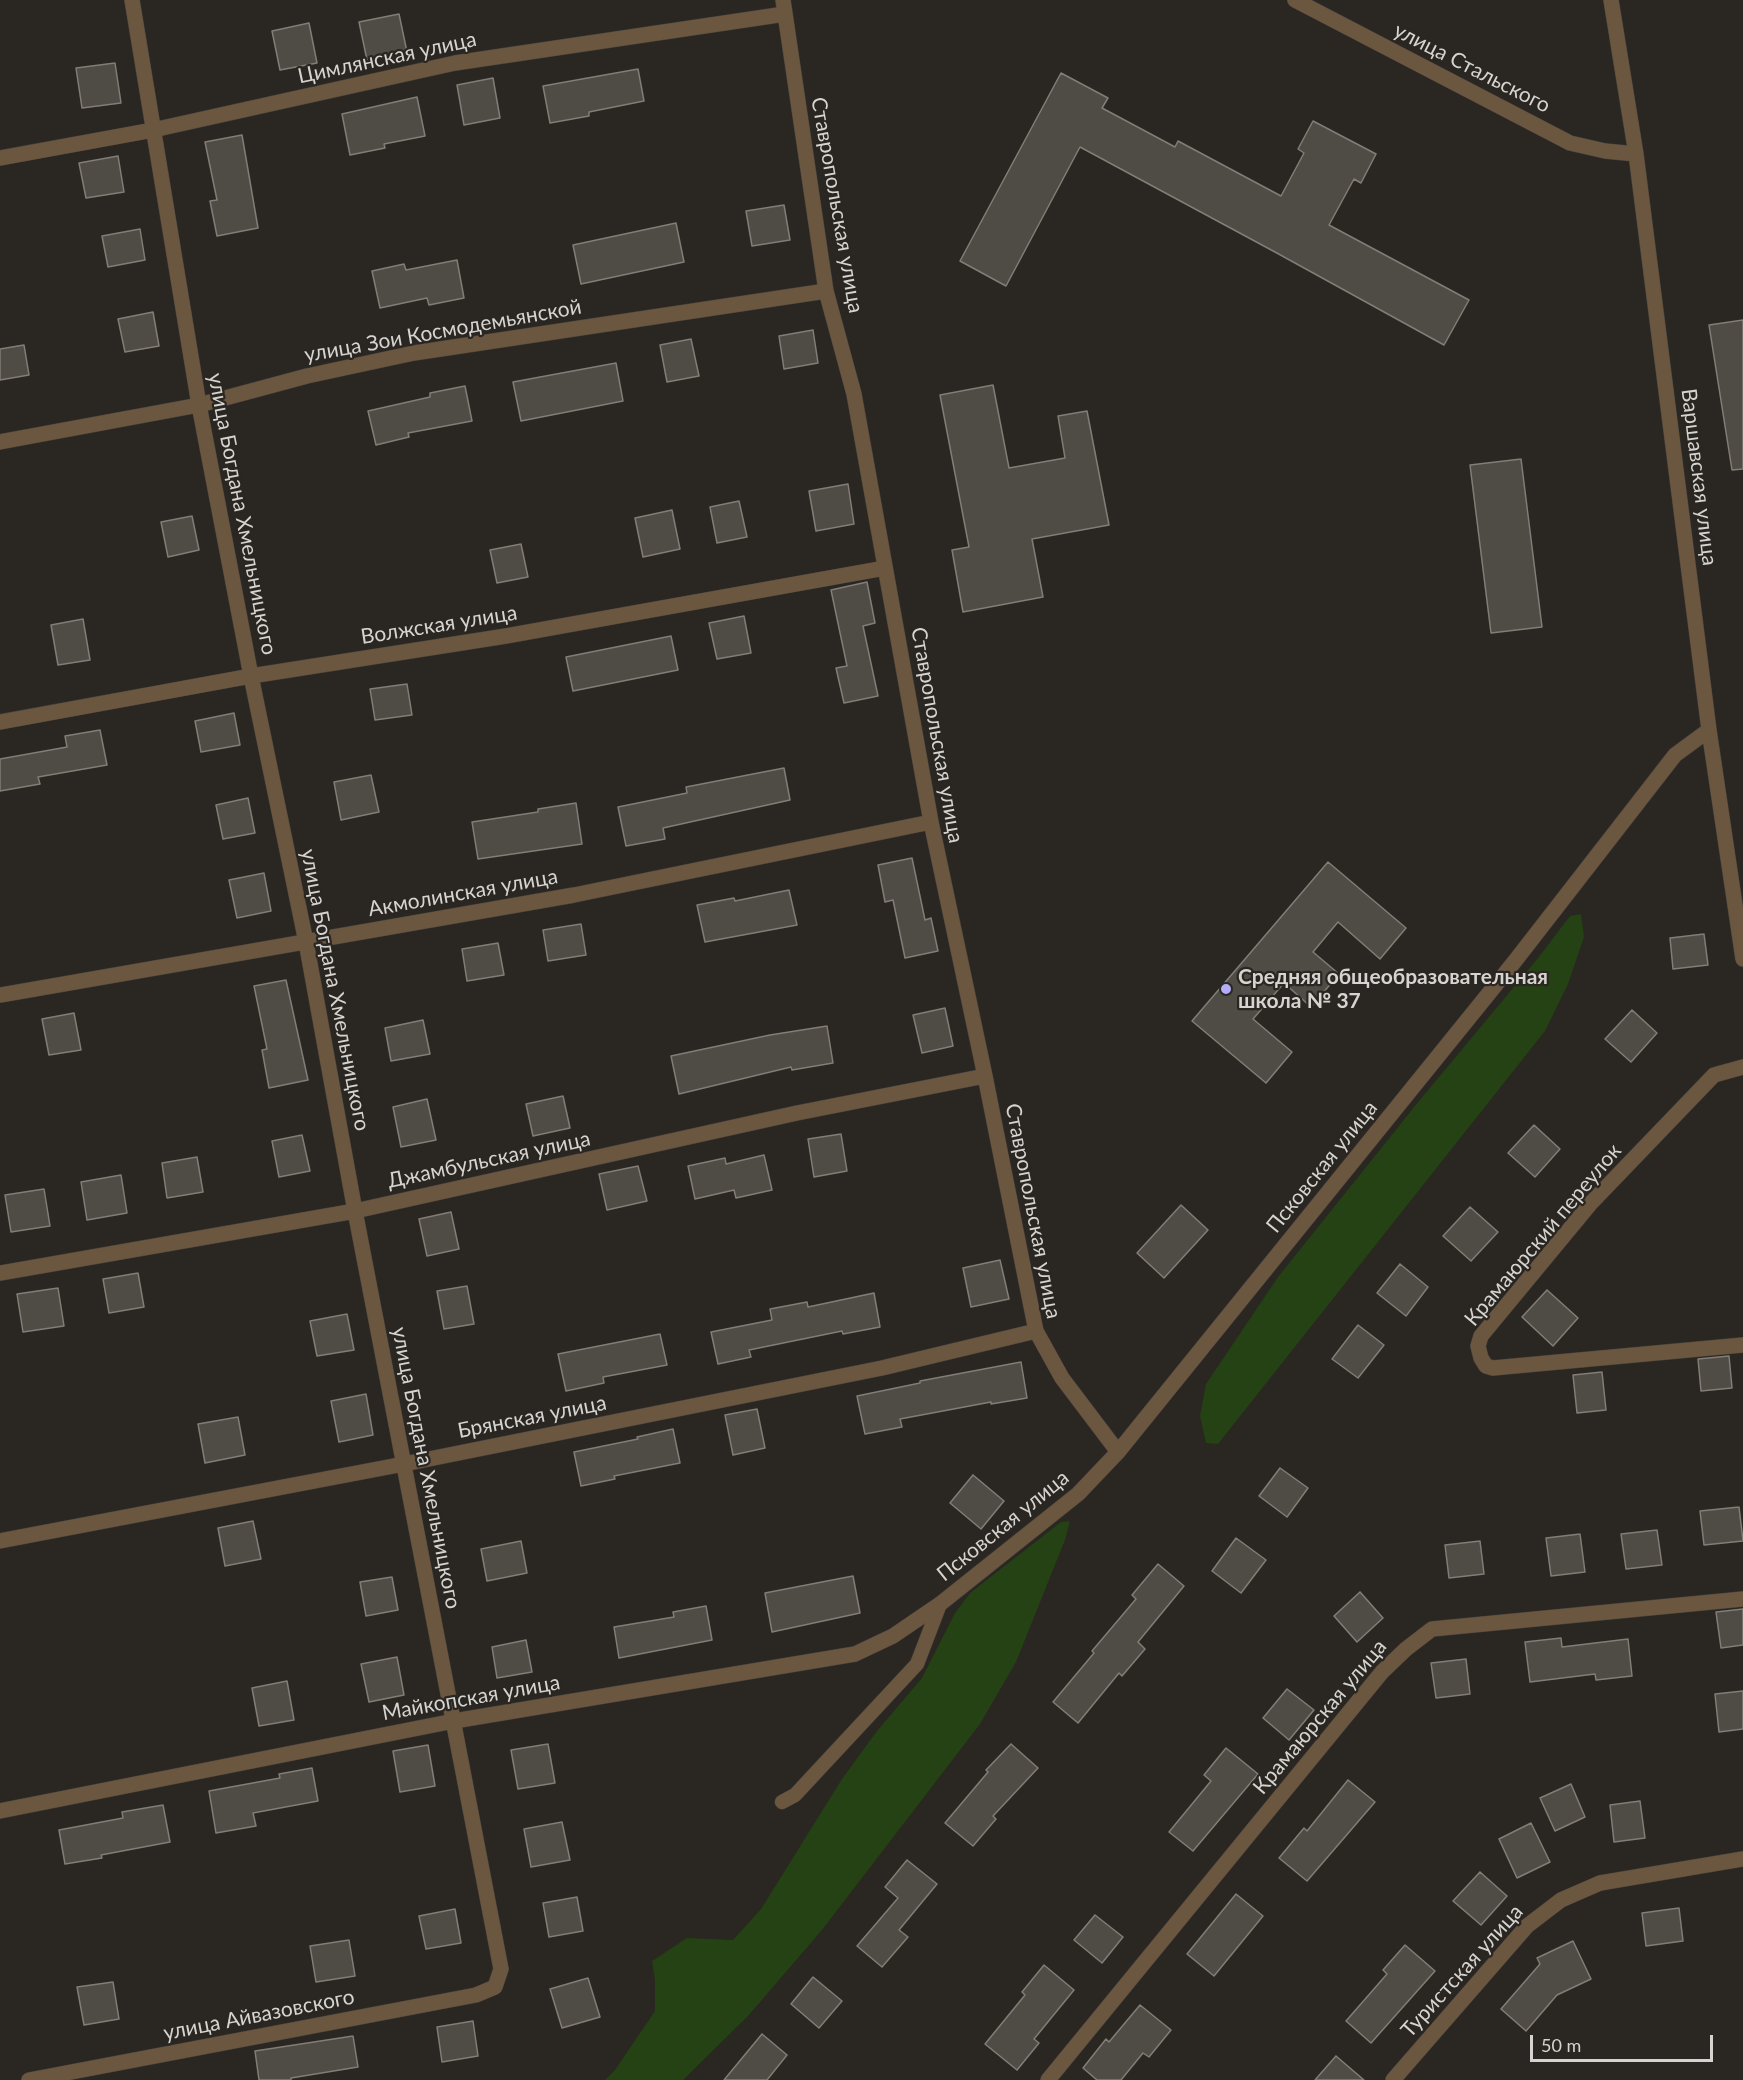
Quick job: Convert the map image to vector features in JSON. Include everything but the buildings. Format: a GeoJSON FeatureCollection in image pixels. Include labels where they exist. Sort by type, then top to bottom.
{"type":"FeatureCollection","features":[{"type":"Feature","properties":{"kind":"street","name":"улица Богдана Хмельницкого"},"geometry":{"type":"LineString","coordinates":[[132,0],[199,405],[251,676],[306,942],[355,1211],[501,1969],[495,1987]]}},
{"type":"Feature","properties":{"kind":"street","name":"улица Стальского"},"geometry":{"type":"LineString","coordinates":[[1295,0],[1570,143],[1605,151],[1636,154]]}},
{"type":"Feature","properties":{"kind":"street","name":"Варшавская улица"},"geometry":{"type":"LineString","coordinates":[[1611,0],[1636,154],[1709,730],[1743,959]]}},
{"type":"Feature","properties":{"kind":"street","name":"Цимлянская улица"},"geometry":{"type":"LineString","coordinates":[[0,158],[153,130],[455,63],[784,7]]}},
{"type":"Feature","properties":{"kind":"street","name":"Ставропольская улица"},"geometry":{"type":"LineString","coordinates":[[784,7],[826,291],[854,394],[930,822],[985,1076],[1036,1330],[1062,1378],[1118,1452]]}},
{"type":"Feature","properties":{"kind":"street","name":"улица Зои Космодемьянской"},"geometry":{"type":"LineString","coordinates":[[0,442],[199,405],[307,376],[414,353],[826,291]]}},
{"type":"Feature","properties":{"kind":"street","name":"Волжская улица"},"geometry":{"type":"LineString","coordinates":[[0,722],[251,676],[518,634],[885,568]]}},
{"type":"Feature","properties":{"kind":"street","name":"Псковская улица"},"geometry":{"type":"LineString","coordinates":[[940,1604],[1078,1494],[1118,1452],[1515,961],[1675,755],[1709,730]]}},
{"type":"Feature","properties":{"kind":"street","name":"Акмолинская улица"},"geometry":{"type":"LineString","coordinates":[[0,995],[574,895],[930,822]]}},
{"type":"Feature","properties":{"kind":"street","name":"Крамаюрский переулок"},"geometry":{"type":"LineString","coordinates":[[1743,1066],[1714,1075],[1591,1203],[1481,1336],[1478,1346],[1486,1366],[1493,1368],[1743,1346]]}},
{"type":"Feature","properties":{"kind":"street","name":"Джамбульская улица"},"geometry":{"type":"LineString","coordinates":[[0,1273],[355,1211],[797,1113],[985,1076]]}},
{"type":"Feature","properties":{"kind":"street","name":"Брянская улица"},"geometry":{"type":"LineString","coordinates":[[0,1541],[404,1464],[882,1368],[1036,1330]]}},
{"type":"Feature","properties":{"kind":"street","name":"Крамаюрская улица"},"geometry":{"type":"LineString","coordinates":[[1048,2080],[1382,1672],[1432,1629],[1743,1599]]}},
{"type":"Feature","properties":{"kind":"street","name":"Майкопская улица"},"geometry":{"type":"LineString","coordinates":[[0,1811],[454,1722],[855,1654],[893,1636],[940,1604]]}},
{"type":"Feature","properties":{"kind":"street","name":"Туристская улица"},"geometry":{"type":"LineString","coordinates":[[1393,2080],[1527,1926],[1561,1900],[1600,1883],[1743,1859]]}},
{"type":"Feature","properties":{"kind":"street","name":"улица Айвазовского"},"geometry":{"type":"LineString","coordinates":[[29,2080],[476,1995],[495,1987]]}},
{"type":"Feature","properties":{"kind":"lane"},"geometry":{"type":"LineString","coordinates":[[783,1802],[795,1795],[917,1664],[940,1604]]}},
{"type":"Feature","properties":{"kind":"green space"},"geometry":{"type":"Polygon","coordinates":[[[1581,914],[1584,937],[1568,984],[1545,1031],[1218,1444],[1206,1443],[1200,1416],[1206,1384],[1278,1277],[1570,916],[1581,914]]]}},
{"type":"Feature","properties":{"kind":"green space"},"geometry":{"type":"Polygon","coordinates":[[[1070,1521],[1065,1540],[1016,1662],[980,1724],[822,1930],[748,2016],[683,2080],[605,2080],[615,2070],[655,2011],[655,1980],[652,1961],[687,1938],[733,1940],[761,1909],[842,1779],[877,1731],[922,1678],[955,1613],[970,1593],[1061,1522],[1070,1521]]]}},
{"type":"Feature","properties":{"kind":"place","name":"Средняя общеобразовательная школа № 37"},"geometry":{"type":"Point","coordinates":[1226,989]}}]}
